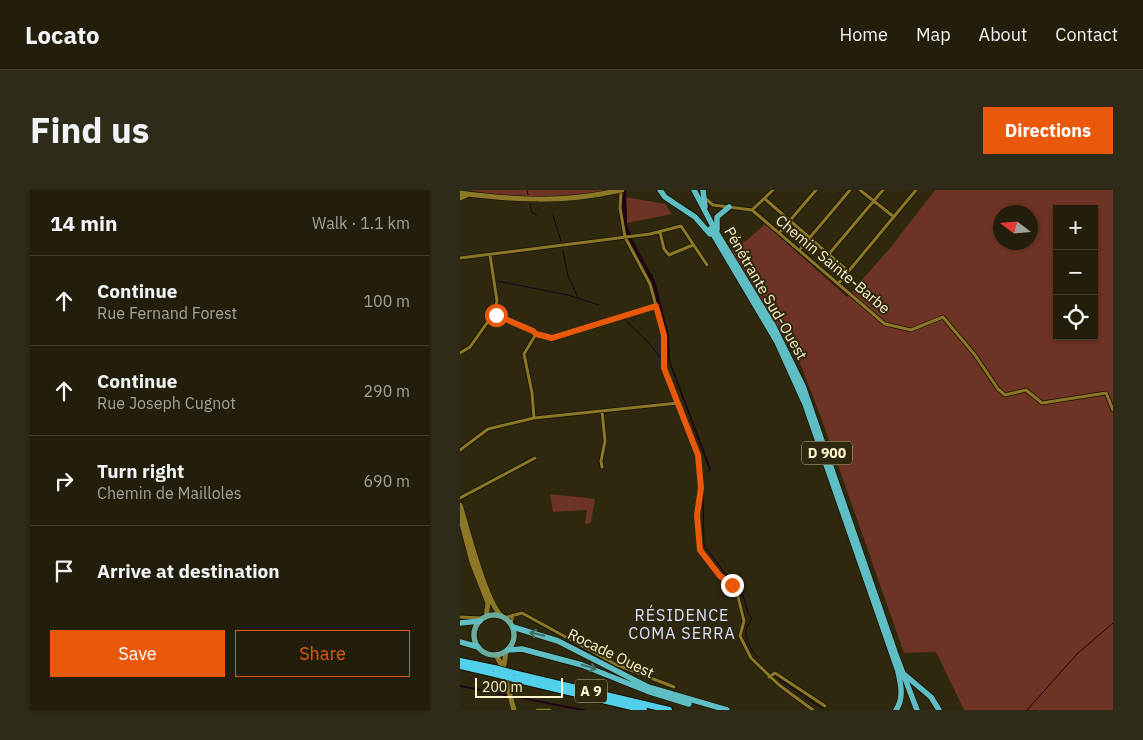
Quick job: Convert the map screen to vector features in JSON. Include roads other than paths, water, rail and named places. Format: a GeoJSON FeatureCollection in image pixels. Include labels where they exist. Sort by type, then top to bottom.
{"type":"FeatureCollection","features":[{"type":"Feature","properties":{"kind":"highway"},"geometry":{"type":"LineString","coordinates":[[660,190],[666,197],[695,217],[718,245]]}},
{"type":"Feature","properties":{"kind":"highway","name":"D 900"},"geometry":{"type":"LineString","coordinates":[[689,190],[698,203]]}},
{"type":"Feature","properties":{"kind":"highway","name":"D 900"},"geometry":{"type":"LineString","coordinates":[[694,190],[698,203]]}},
{"type":"Feature","properties":{"kind":"highway"},"geometry":{"type":"LineString","coordinates":[[703,191],[708,219]]}},
{"type":"Feature","properties":{"kind":"highway","name":"Pénétrante Sud-Ouest"},"geometry":{"type":"LineString","coordinates":[[698,203],[718,245],[788,362],[805,404],[896,668]]}},
{"type":"Feature","properties":{"kind":"highway","name":"Pénétrante Sud-Ouest"},"geometry":{"type":"LineString","coordinates":[[698,203],[773,325],[803,386],[896,655],[917,710]]}},
{"type":"Feature","properties":{"kind":"highway"},"geometry":{"type":"LineString","coordinates":[[726,250],[717,230],[716,220],[719,213],[730,207]]}},
{"type":"Feature","properties":{"kind":"highway"},"geometry":{"type":"LineString","coordinates":[[460,623],[482,618]]}},
{"type":"Feature","properties":{"kind":"highway","name":"Rocade Ouest"},"geometry":{"type":"LineString","coordinates":[[512,626],[558,641],[648,687],[727,710]]}},
{"type":"Feature","properties":{"kind":"highway"},"geometry":{"type":"LineString","coordinates":[[460,642],[478,647]]}},
{"type":"Feature","properties":{"kind":"highway","name":"Rocade Ouest"},"geometry":{"type":"LineString","coordinates":[[507,651],[522,648],[582,665],[647,691],[712,710]]}},
{"type":"Feature","properties":{"kind":"highway","name":"Pénétrante Sud-Ouest"},"geometry":{"type":"LineString","coordinates":[[896,655],[907,678],[931,696],[940,710]]}},
{"type":"Feature","properties":{"kind":"highway","name":"A 9"},"geometry":{"type":"LineString","coordinates":[[460,661],[644,710]]}},
{"type":"Feature","properties":{"kind":"highway","name":"A 9"},"geometry":{"type":"LineString","coordinates":[[460,666],[495,671]]}},
{"type":"Feature","properties":{"kind":"highway"},"geometry":{"type":"LineString","coordinates":[[896,668],[901,690],[901,699],[896,710]]}},
{"type":"Feature","properties":{"kind":"highway"},"geometry":{"type":"LineString","coordinates":[[896,668],[911,710]]}},
{"type":"Feature","properties":{"kind":"highway","name":"A 9"},"geometry":{"type":"LineString","coordinates":[[514,676],[668,710]]}},
{"type":"Feature","properties":{"kind":"main road"},"geometry":{"type":"LineString","coordinates":[[460,193],[542,200],[573,198],[620,190]]}},
{"type":"Feature","properties":{"kind":"main road"},"geometry":{"type":"LineString","coordinates":[[460,198],[467,195]]}},
{"type":"Feature","properties":{"kind":"main road"},"geometry":{"type":"LineString","coordinates":[[460,505],[477,565],[495,610],[512,626],[514,638],[504,662],[509,690]]}},
{"type":"Feature","properties":{"kind":"main road"},"geometry":{"type":"LineString","coordinates":[[460,516],[472,562],[488,603],[474,632],[478,647],[486,653],[496,655],[507,651]]}},
{"type":"Feature","properties":{"kind":"main road"},"geometry":{"type":"LineString","coordinates":[[482,618],[496,615],[503,617]]}},
{"type":"Feature","properties":{"kind":"main road"},"geometry":{"type":"LineString","coordinates":[[496,655],[502,666],[515,710]]}},
{"type":"Feature","properties":{"kind":"street"},"geometry":{"type":"LineString","coordinates":[[620,190],[621,221],[626,237],[648,277],[664,335],[664,368],[698,455],[701,488],[697,515],[700,550],[720,576],[732,585],[738,593],[744,615],[740,636],[751,658],[769,677],[813,710]]}},
{"type":"Feature","properties":{"kind":"street"},"geometry":{"type":"LineString","coordinates":[[703,191],[710,204],[752,210],[773,190]]}},
{"type":"Feature","properties":{"kind":"street"},"geometry":{"type":"LineString","coordinates":[[781,231],[816,190]]}},
{"type":"Feature","properties":{"kind":"street"},"geometry":{"type":"LineString","coordinates":[[801,248],[850,190]]}},
{"type":"Feature","properties":{"kind":"street"},"geometry":{"type":"LineString","coordinates":[[860,190],[894,217]]}},
{"type":"Feature","properties":{"kind":"street"},"geometry":{"type":"LineString","coordinates":[[829,254],[883,190]]}},
{"type":"Feature","properties":{"kind":"street"},"geometry":{"type":"LineString","coordinates":[[838,284],[916,190]]}},
{"type":"Feature","properties":{"kind":"street"},"geometry":{"type":"LineString","coordinates":[[765,199],[848,271]]}},
{"type":"Feature","properties":{"kind":"street","name":"Chemin Sainte-Barbe"},"geometry":{"type":"LineString","coordinates":[[752,210],[875,317],[892,327],[911,330],[943,317],[975,355],[998,388],[1006,395],[1009,396],[1026,390],[1038,401],[1048,404],[1106,393],[1113,410]]}},
{"type":"Feature","properties":{"kind":"street"},"geometry":{"type":"LineString","coordinates":[[460,258],[626,237],[660,232],[681,226],[707,265]]}},
{"type":"Feature","properties":{"kind":"street"},"geometry":{"type":"LineString","coordinates":[[660,232],[664,249],[668,255],[693,245]]}},
{"type":"Feature","properties":{"kind":"street"},"geometry":{"type":"LineString","coordinates":[[460,353],[470,347],[494,313],[497,301],[490,255]]}},
{"type":"Feature","properties":{"kind":"street"},"geometry":{"type":"LineString","coordinates":[[494,313],[536,334],[548,338],[558,338],[656,306]]}},
{"type":"Feature","properties":{"kind":"street"},"geometry":{"type":"LineString","coordinates":[[534,418],[532,393],[524,354],[536,334]]}},
{"type":"Feature","properties":{"kind":"street"},"geometry":{"type":"LineString","coordinates":[[460,450],[488,429],[534,418],[678,403]]}},
{"type":"Feature","properties":{"kind":"street"},"geometry":{"type":"LineString","coordinates":[[602,411],[605,441],[601,461],[602,467]]}},
{"type":"Feature","properties":{"kind":"street"},"geometry":{"type":"LineString","coordinates":[[460,498],[535,458]]}},
{"type":"Feature","properties":{"kind":"street"},"geometry":{"type":"LineString","coordinates":[[503,617],[522,613],[615,664],[674,687]]}},
{"type":"Feature","properties":{"kind":"street"},"geometry":{"type":"LineString","coordinates":[[512,626],[514,614]]}},
{"type":"Feature","properties":{"kind":"street"},"geometry":{"type":"LineString","coordinates":[[460,617],[482,618]]}},
{"type":"Feature","properties":{"kind":"street"},"geometry":{"type":"LineString","coordinates":[[769,677],[775,673],[825,706]]}},
{"type":"Feature","properties":{"kind":"street"},"geometry":{"type":"LineString","coordinates":[[537,710],[550,710]]}},
{"type":"Feature","properties":{"kind":"waterway"},"geometry":{"type":"LineString","coordinates":[[527,190],[528,195]]}},
{"type":"Feature","properties":{"kind":"waterway"},"geometry":{"type":"LineString","coordinates":[[530,204],[532,213],[537,215]]}},
{"type":"Feature","properties":{"kind":"waterway"},"geometry":{"type":"LineString","coordinates":[[553,215],[561,241]]}},
{"type":"Feature","properties":{"kind":"waterway"},"geometry":{"type":"LineString","coordinates":[[563,251],[568,276],[578,297]]}},
{"type":"Feature","properties":{"kind":"waterway"},"geometry":{"type":"LineString","coordinates":[[498,281],[568,295],[599,305]]}},
{"type":"Feature","properties":{"kind":"waterway"},"geometry":{"type":"LineString","coordinates":[[624,319],[648,342],[660,357]]}},
{"type":"Feature","properties":{"kind":"waterway"},"geometry":{"type":"LineString","coordinates":[[683,420],[689,437]]}},
{"type":"Feature","properties":{"kind":"waterway"},"geometry":{"type":"LineString","coordinates":[[695,452],[697,465]]}},
{"type":"Feature","properties":{"kind":"waterway"},"geometry":{"type":"LineString","coordinates":[[703,494],[704,545],[726,575],[740,585],[748,613],[752,618],[746,628],[746,637],[751,649],[758,658]]}},
{"type":"Feature","properties":{"kind":"waterway"},"geometry":{"type":"LineString","coordinates":[[1027,710],[1077,654],[1113,623]]}},
{"type":"Feature","properties":{"kind":"waterway"},"geometry":{"type":"LineString","coordinates":[[773,675],[824,710]]}},
{"type":"Feature","properties":{"kind":"district","name":"RÉSIDENCE COMA SERRA"},"geometry":{"type":"Point","coordinates":[682,624]}}]}
